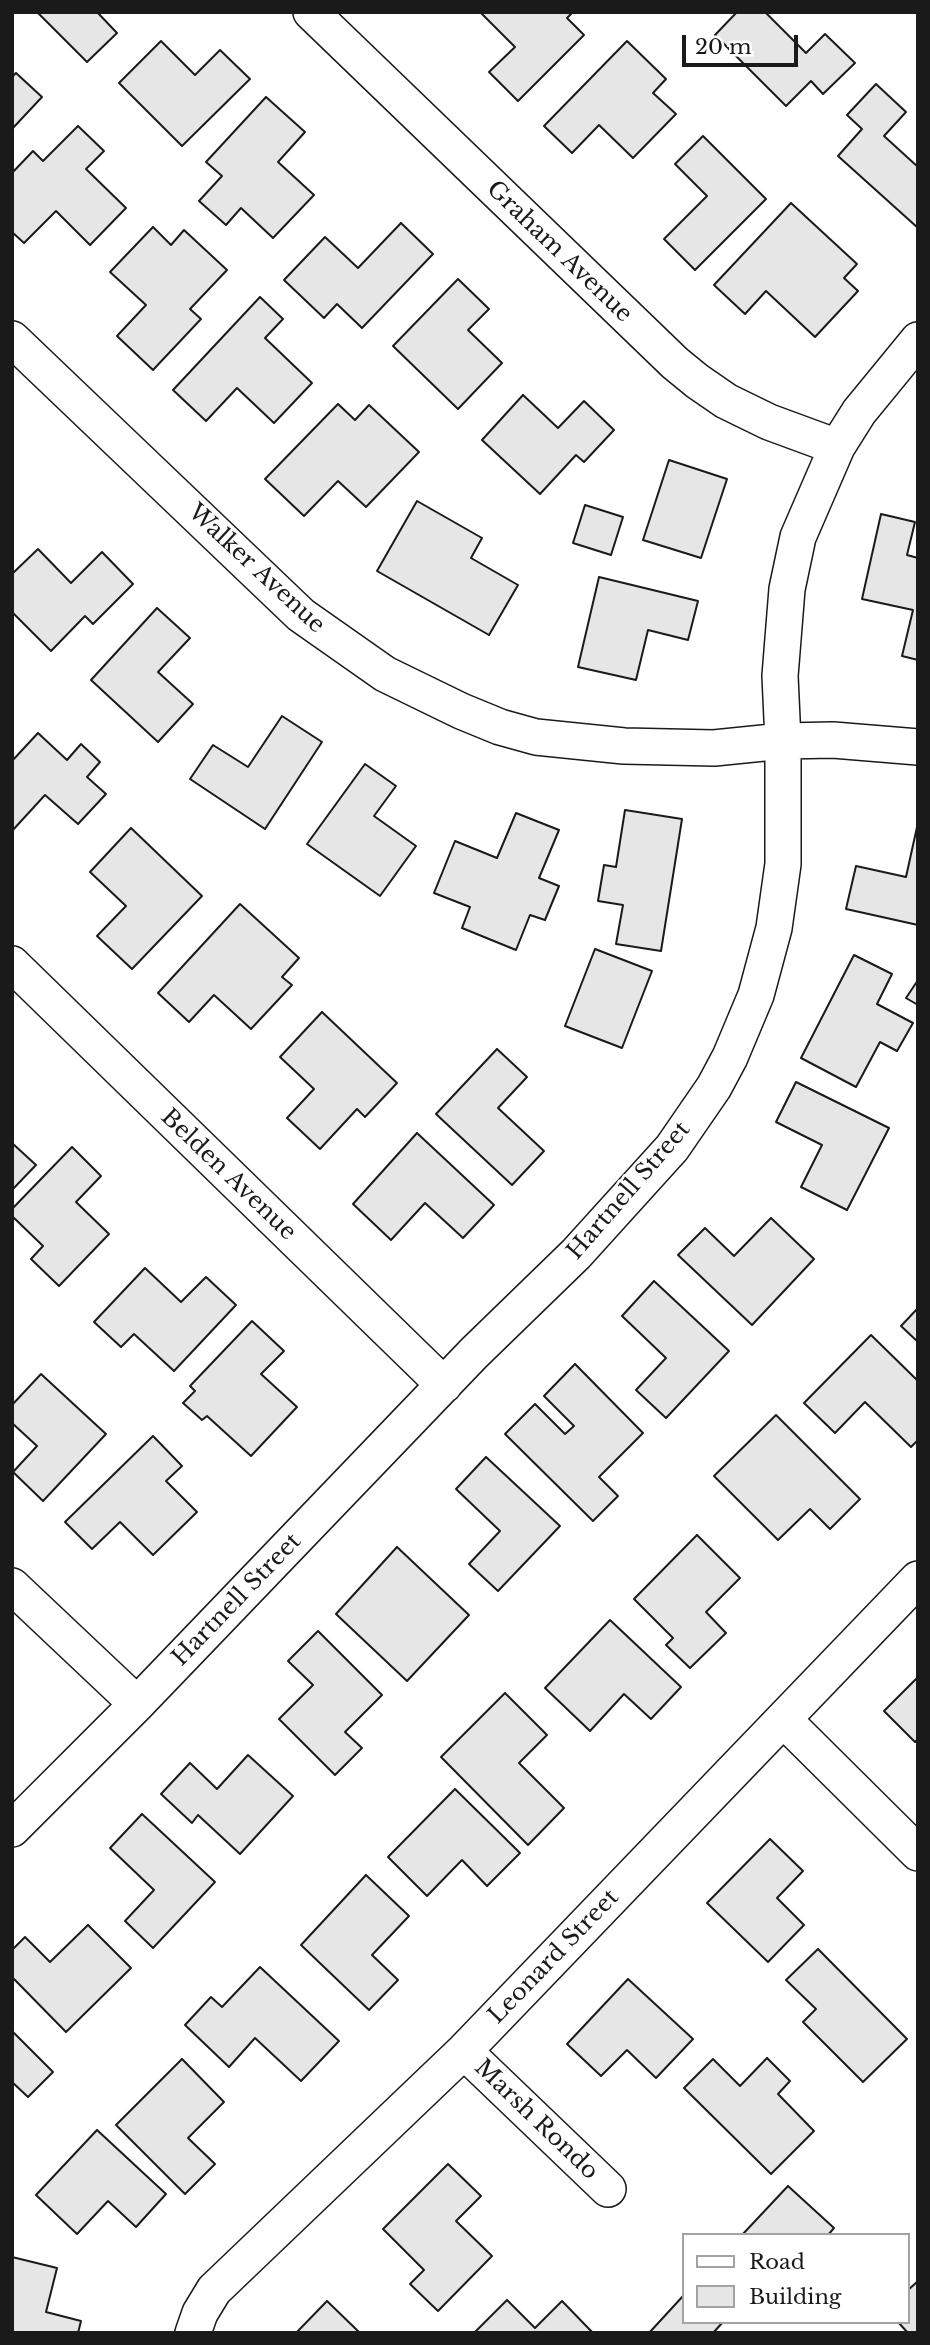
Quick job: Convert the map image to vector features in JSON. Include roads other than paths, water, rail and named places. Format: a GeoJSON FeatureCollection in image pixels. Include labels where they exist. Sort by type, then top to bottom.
{"type":"FeatureCollection","features":[{"type":"Feature","properties":{"kind":"street","name":"Graham Avenue"},"geometry":{"type":"LineString","coordinates":[[311,12],[696,381],[726,401],[769,422],[837,447]]}},
{"type":"Feature","properties":{"kind":"street","name":"Walker Avenue"},"geometry":{"type":"LineString","coordinates":[[12,339],[301,615],[385,674],[461,711],[500,727],[536,737],[624,746],[714,748],[783,741],[833,740],[918,747]]}},
{"type":"Feature","properties":{"kind":"street","name":"Hartnell Street"},"geometry":{"type":"LineString","coordinates":[[12,1829],[137,1704],[444,1385],[576,1254],[673,1148],[714,1087],[756,995],[774,928],[783,864],[780,676],[787,589],[798,537],[837,447],[859,412],[918,341]]}},
{"type":"Feature","properties":{"kind":"street","name":"Belden Avenue"},"geometry":{"type":"LineString","coordinates":[[12,964],[444,1385]]}},
{"type":"Feature","properties":{"kind":"street","name":"Leonard Street"},"geometry":{"type":"LineString","coordinates":[[193,2333],[200,2313],[214,2290],[464,2051],[918,1579]]}},
{"type":"Feature","properties":{"kind":"street"},"geometry":{"type":"LineString","coordinates":[[12,1586],[137,1704]]}},
{"type":"Feature","properties":{"kind":"street"},"geometry":{"type":"LineString","coordinates":[[784,1720],[918,1853]]}},
{"type":"Feature","properties":{"kind":"street","name":"Marsh Rondo"},"geometry":{"type":"LineString","coordinates":[[464,2051],[608,2189]]}}]}
